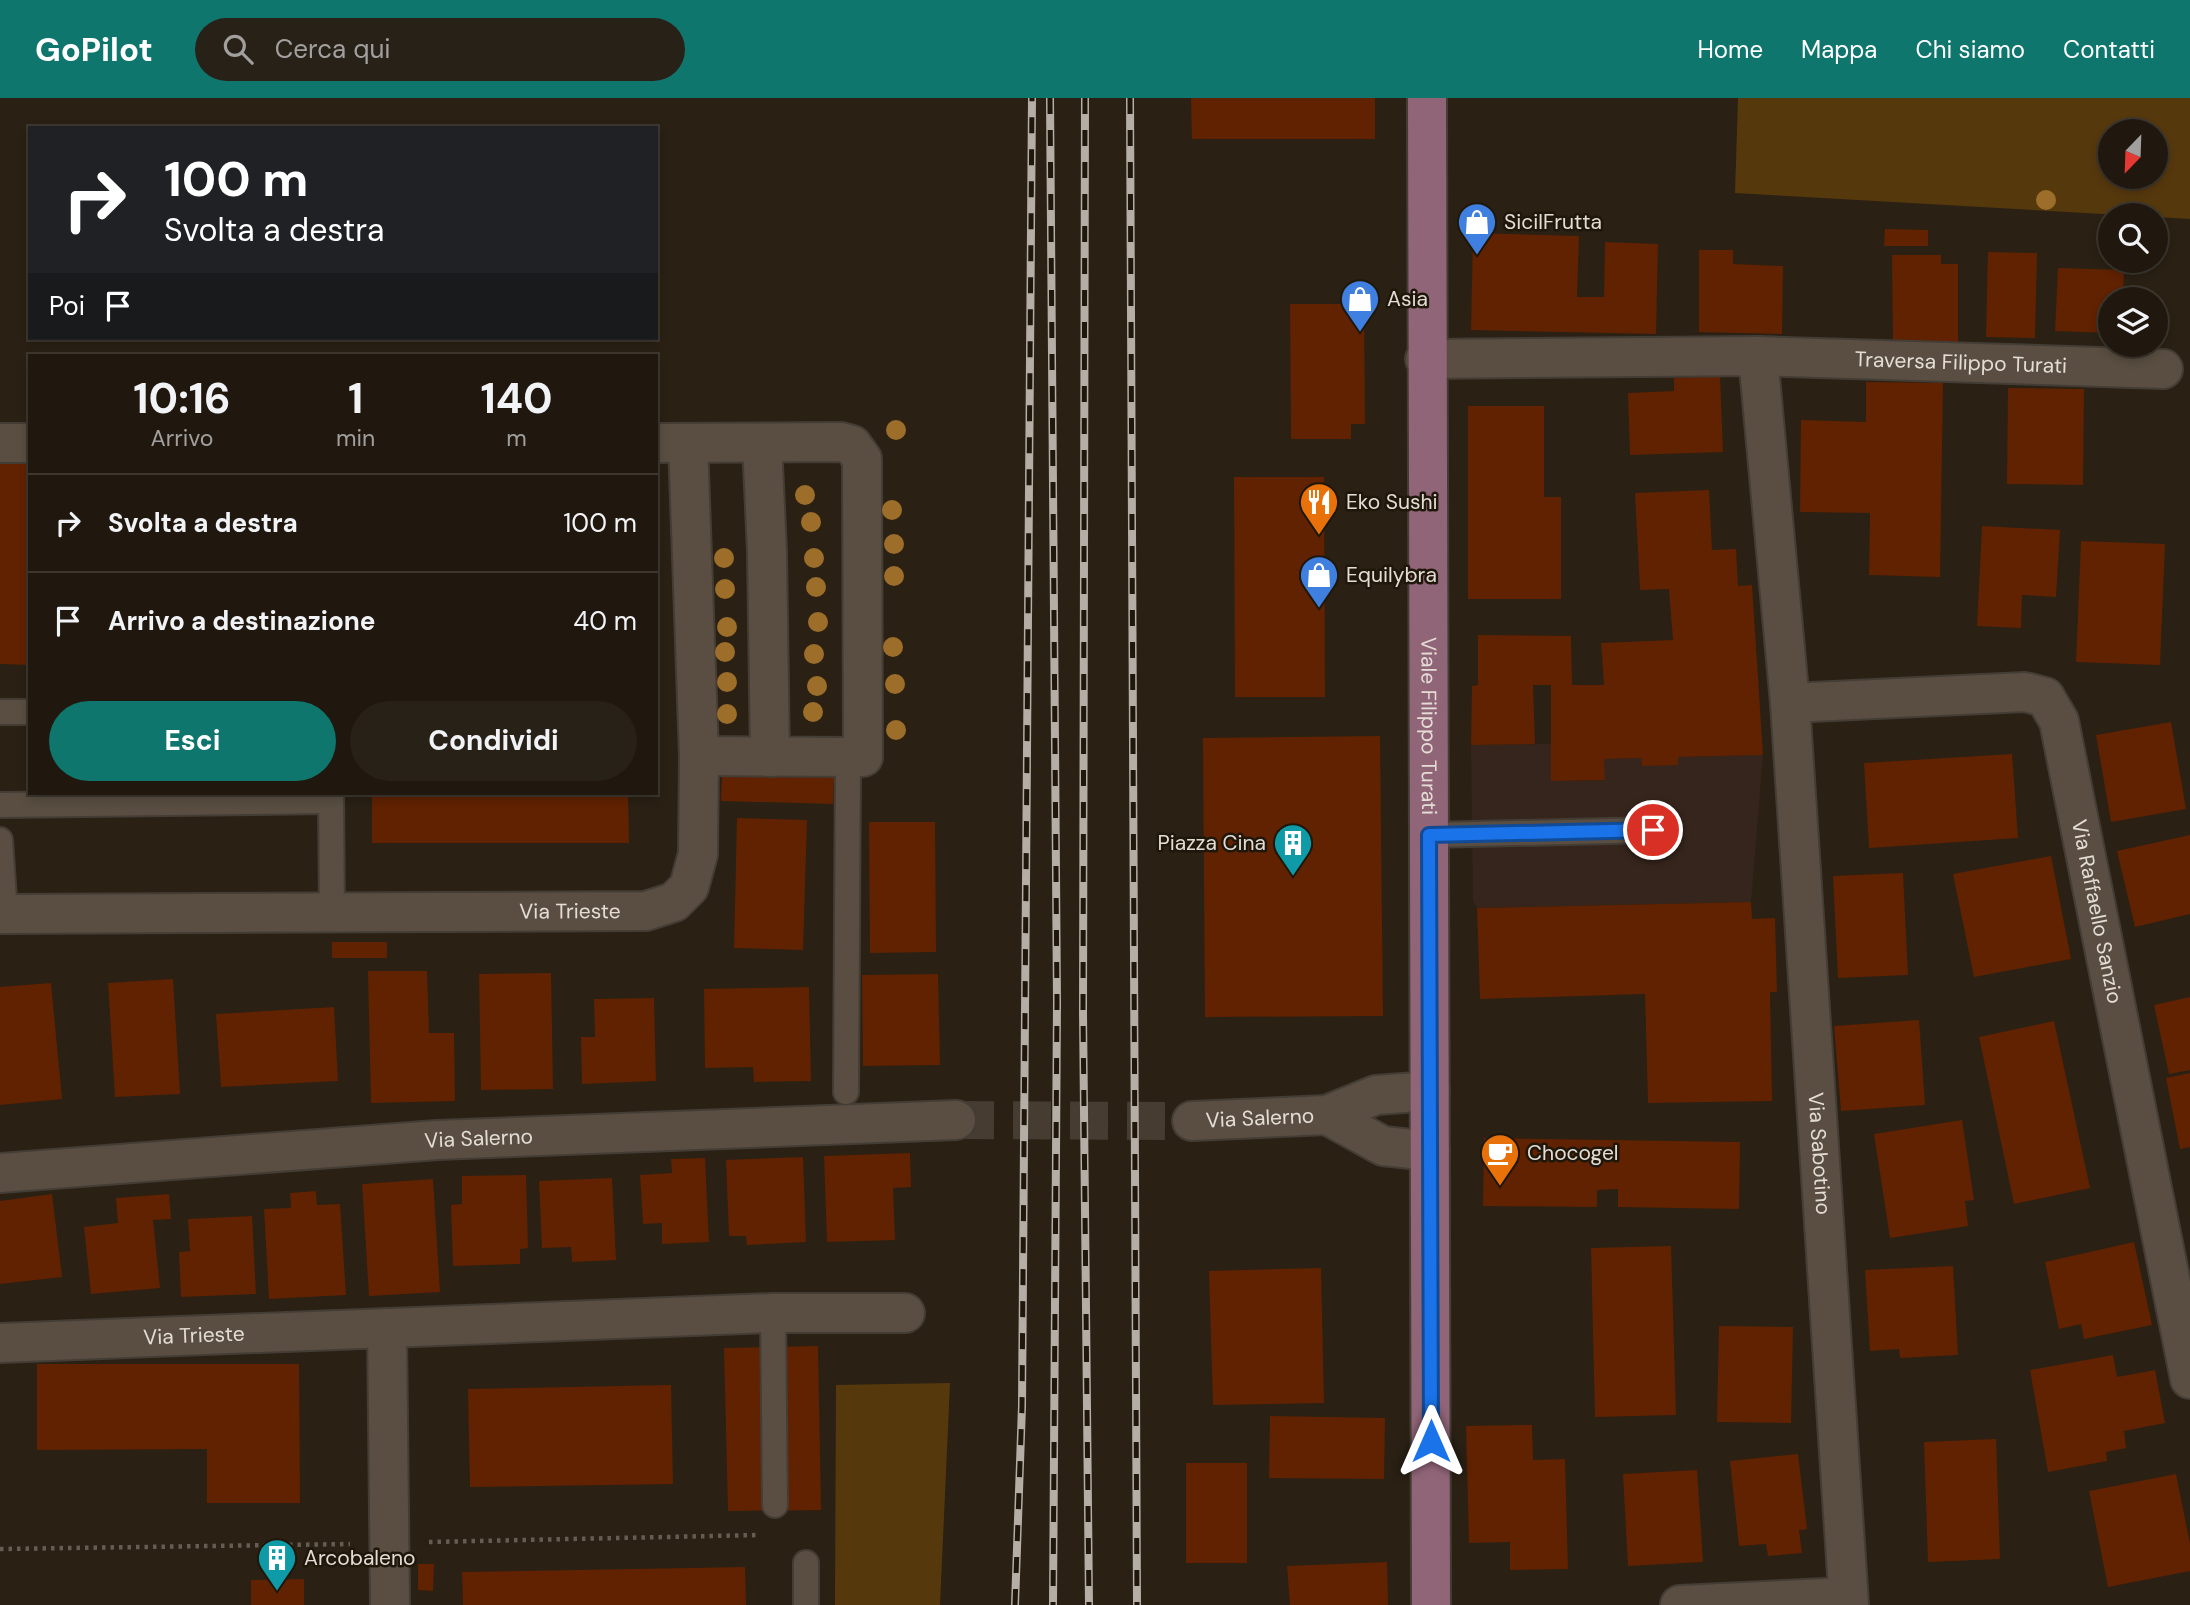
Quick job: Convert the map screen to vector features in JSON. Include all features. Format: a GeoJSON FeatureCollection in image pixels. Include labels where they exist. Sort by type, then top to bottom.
{"type":"FeatureCollection","features":[{"type":"Feature","properties":{"kind":"main road","name":"Viale Filippo Turati"},"geometry":{"type":"LineString","coordinates":[[1427,98],[1431,1605]]}},
{"type":"Feature","properties":{"kind":"street","name":"Traversa Filippo Turati"},"geometry":{"type":"LineString","coordinates":[[1426,359],[1758,356],[2162,369]]}},
{"type":"Feature","properties":{"kind":"street"},"geometry":{"type":"LineString","coordinates":[[1758,356],[1790,703]]}},
{"type":"Feature","properties":{"kind":"street","name":"Via Trieste"},"geometry":{"type":"LineString","coordinates":[[2,914],[646,911],[674,902],[689,887],[698,853],[699,756],[672,443],[841,442],[852,445],[862,459],[863,757],[848,757]]}},
{"type":"Feature","properties":{"kind":"street"},"geometry":{"type":"LineString","coordinates":[[0,443],[28,443]]}},
{"type":"Feature","properties":{"kind":"street"},"geometry":{"type":"LineString","coordinates":[[762,443],[767,552],[770,757]]}},
{"type":"Feature","properties":{"kind":"street","name":"Via Raffaello Sanzio"},"geometry":{"type":"LineString","coordinates":[[1790,703],[2025,692],[2045,697],[2059,721],[2190,1379]]}},
{"type":"Feature","properties":{"kind":"street","name":"Via Sabotino"},"geometry":{"type":"LineString","coordinates":[[1790,703],[1848,1601]]}},
{"type":"Feature","properties":{"kind":"street"},"geometry":{"type":"LineString","coordinates":[[699,756],[848,757]]}},
{"type":"Feature","properties":{"kind":"street","name":"Via Salerno"},"geometry":{"type":"LineString","coordinates":[[1192,1121],[1327,1115],[1376,1095],[1430,1091]]}},
{"type":"Feature","properties":{"kind":"street","name":"Via Salerno"},"geometry":{"type":"LineString","coordinates":[[1327,1115],[1383,1146],[1430,1151]]}},
{"type":"Feature","properties":{"kind":"street","name":"Via Salerno"},"geometry":{"type":"LineString","coordinates":[[0,1173],[437,1140],[956,1120]]}},
{"type":"Feature","properties":{"kind":"street","name":"Via Trieste"},"geometry":{"type":"LineString","coordinates":[[0,1343],[773,1313],[905,1313]]}},
{"type":"Feature","properties":{"kind":"street"},"geometry":{"type":"LineString","coordinates":[[387,1328],[390,1605]]}},
{"type":"Feature","properties":{"kind":"street"},"geometry":{"type":"LineString","coordinates":[[1680,1605],[1848,1601]]}},
{"type":"Feature","properties":{"kind":"lane"},"geometry":{"type":"LineString","coordinates":[[0,712],[28,712]]}},
{"type":"Feature","properties":{"kind":"lane"},"geometry":{"type":"LineString","coordinates":[[846,1092],[848,757]]}},
{"type":"Feature","properties":{"kind":"lane"},"geometry":{"type":"LineString","coordinates":[[0,805],[331,797],[332,913]]}},
{"type":"Feature","properties":{"kind":"lane"},"geometry":{"type":"LineString","coordinates":[[1429,835],[1653,830]]}},
{"type":"Feature","properties":{"kind":"lane"},"geometry":{"type":"LineString","coordinates":[[0,840],[2,914]]}},
{"type":"Feature","properties":{"kind":"lane"},"geometry":{"type":"LineString","coordinates":[[773,1313],[775,1505]]}},
{"type":"Feature","properties":{"kind":"lane"},"geometry":{"type":"LineString","coordinates":[[806,1563],[806,1605]]}},
{"type":"Feature","properties":{"kind":"shaded area"},"geometry":{"type":"Polygon","coordinates":[[[1738,98],[2190,98],[2190,219],[2168,218],[2168,203],[2098,203],[2098,214],[1735,193],[1738,98]]]}},
{"type":"Feature","properties":{"kind":"shaded area"},"geometry":{"type":"Polygon","coordinates":[[[1551,744],[1552,781],[1604,780],[1604,759],[1641,758],[1642,766],[1678,757],[1763,755],[1751,902],[1477,908],[1473,901],[1471,745],[1551,744]]]}},
{"type":"Feature","properties":{"kind":"shaded area"},"geometry":{"type":"Polygon","coordinates":[[[950,1383],[940,1605],[835,1605],[836,1385],[950,1383]]]}},
{"type":"Feature","properties":{"kind":"building"},"geometry":{"type":"Polygon","coordinates":[[[1191,98],[1375,98],[1375,139],[1192,139],[1191,98]]]}},
{"type":"Feature","properties":{"kind":"building"},"geometry":{"type":"Polygon","coordinates":[[[1885,229],[1928,230],[1928,246],[1884,246],[1885,229]]]}},
{"type":"Feature","properties":{"kind":"building"},"geometry":{"type":"Polygon","coordinates":[[[1473,233],[1579,236],[1577,297],[1604,297],[1605,242],[1658,244],[1656,334],[1471,330],[1473,233]]]}},
{"type":"Feature","properties":{"kind":"building"},"geometry":{"type":"Polygon","coordinates":[[[1699,250],[1733,250],[1733,264],[1783,266],[1782,334],[1699,332],[1699,250]]]}},
{"type":"Feature","properties":{"kind":"building"},"geometry":{"type":"Polygon","coordinates":[[[1988,252],[2037,253],[2035,338],[1986,337],[1988,252]]]}},
{"type":"Feature","properties":{"kind":"building"},"geometry":{"type":"Polygon","coordinates":[[[1892,255],[1941,255],[1941,264],[1958,264],[1958,345],[1893,345],[1892,255]]]}},
{"type":"Feature","properties":{"kind":"building"},"geometry":{"type":"Polygon","coordinates":[[[2058,268],[2124,273],[2123,287],[2098,287],[2098,333],[2055,331],[2058,268]]]}},
{"type":"Feature","properties":{"kind":"building"},"geometry":{"type":"Polygon","coordinates":[[[1290,304],[1364,304],[1365,424],[1351,424],[1351,439],[1291,439],[1290,304]]]}},
{"type":"Feature","properties":{"kind":"building"},"geometry":{"type":"Polygon","coordinates":[[[1720,376],[1723,452],[1630,455],[1628,393],[1674,391],[1674,378],[1720,376]]]}},
{"type":"Feature","properties":{"kind":"building"},"geometry":{"type":"Polygon","coordinates":[[[1866,382],[1943,383],[1940,577],[1869,575],[1870,513],[1800,512],[1801,420],[1866,422],[1866,382]]]}},
{"type":"Feature","properties":{"kind":"building"},"geometry":{"type":"Polygon","coordinates":[[[2008,388],[2084,389],[2083,485],[2007,484],[2008,388]]]}},
{"type":"Feature","properties":{"kind":"building"},"geometry":{"type":"Polygon","coordinates":[[[1468,406],[1544,406],[1544,497],[1561,497],[1561,599],[1468,599],[1468,406]]]}},
{"type":"Feature","properties":{"kind":"building"},"geometry":{"type":"Polygon","coordinates":[[[28,461],[28,665],[0,664],[0,462],[28,461]]]}},
{"type":"Feature","properties":{"kind":"building"},"geometry":{"type":"Polygon","coordinates":[[[1234,477],[1324,477],[1325,697],[1235,697],[1234,477]]]}},
{"type":"Feature","properties":{"kind":"building"},"geometry":{"type":"Polygon","coordinates":[[[1709,490],[1712,550],[1736,549],[1738,586],[1752,585],[1763,755],[1678,757],[1678,765],[1642,766],[1641,758],[1604,759],[1605,780],[1551,781],[1551,685],[1533,685],[1535,744],[1471,745],[1472,686],[1478,685],[1478,635],[1571,636],[1572,685],[1604,685],[1601,643],[1673,640],[1669,589],[1640,590],[1635,493],[1709,490]]]}},
{"type":"Feature","properties":{"kind":"building"},"geometry":{"type":"Polygon","coordinates":[[[1982,526],[2060,530],[2056,597],[2022,595],[2021,628],[1977,626],[1982,526]]]}},
{"type":"Feature","properties":{"kind":"building"},"geometry":{"type":"Polygon","coordinates":[[[2081,541],[2165,544],[2160,665],[2076,662],[2081,541]]]}},
{"type":"Feature","properties":{"kind":"building"},"geometry":{"type":"Polygon","coordinates":[[[2171,722],[2186,809],[2111,822],[2096,735],[2171,722]]]}},
{"type":"Feature","properties":{"kind":"building","name":"Piazza Cina"},"geometry":{"type":"Polygon","coordinates":[[[1380,736],[1383,1016],[1205,1017],[1203,738],[1380,736]]]}},
{"type":"Feature","properties":{"kind":"building"},"geometry":{"type":"Polygon","coordinates":[[[2012,754],[2018,838],[1869,848],[1864,763],[2012,754]]]}},
{"type":"Feature","properties":{"kind":"building"},"geometry":{"type":"Polygon","coordinates":[[[722,773],[834,777],[833,804],[721,801],[722,773]]]}},
{"type":"Feature","properties":{"kind":"building"},"geometry":{"type":"Polygon","coordinates":[[[372,795],[628,795],[629,843],[372,843],[372,795]]]}},
{"type":"Feature","properties":{"kind":"building"},"geometry":{"type":"Polygon","coordinates":[[[737,818],[807,820],[803,950],[734,948],[737,818]]]}},
{"type":"Feature","properties":{"kind":"building"},"geometry":{"type":"Polygon","coordinates":[[[869,822],[935,822],[936,952],[870,953],[869,822]]]}},
{"type":"Feature","properties":{"kind":"building"},"geometry":{"type":"Polygon","coordinates":[[[2190,835],[2190,914],[2135,927],[2117,851],[2190,835]]]}},
{"type":"Feature","properties":{"kind":"building"},"geometry":{"type":"Polygon","coordinates":[[[2051,856],[2071,959],[1974,977],[1953,874],[2051,856]]]}},
{"type":"Feature","properties":{"kind":"building"},"geometry":{"type":"Polygon","coordinates":[[[1903,873],[1908,975],[1838,978],[1833,876],[1903,873]]]}},
{"type":"Feature","properties":{"kind":"building"},"geometry":{"type":"Polygon","coordinates":[[[1751,902],[1752,919],[1775,918],[1777,992],[1770,992],[1772,1101],[1648,1103],[1645,994],[1480,999],[1477,908],[1751,902]]]}},
{"type":"Feature","properties":{"kind":"building"},"geometry":{"type":"Polygon","coordinates":[[[332,942],[387,942],[387,958],[332,958],[332,942]]]}},
{"type":"Feature","properties":{"kind":"building"},"geometry":{"type":"Polygon","coordinates":[[[368,971],[427,971],[429,1033],[454,1033],[455,1101],[371,1103],[368,971]]]}},
{"type":"Feature","properties":{"kind":"building"},"geometry":{"type":"Polygon","coordinates":[[[551,973],[553,1089],[481,1090],[479,974],[551,973]]]}},
{"type":"Feature","properties":{"kind":"building"},"geometry":{"type":"Polygon","coordinates":[[[938,974],[940,1065],[863,1066],[862,975],[938,974]]]}},
{"type":"Feature","properties":{"kind":"building"},"geometry":{"type":"Polygon","coordinates":[[[173,979],[180,1094],[115,1097],[108,983],[173,979]]]}},
{"type":"Feature","properties":{"kind":"building"},"geometry":{"type":"Polygon","coordinates":[[[51,983],[62,1099],[0,1105],[0,987],[51,983]]]}},
{"type":"Feature","properties":{"kind":"building"},"geometry":{"type":"Polygon","coordinates":[[[809,987],[811,1081],[754,1082],[753,1067],[705,1068],[704,989],[809,987]]]}},
{"type":"Feature","properties":{"kind":"building"},"geometry":{"type":"Polygon","coordinates":[[[2190,997],[2190,1070],[2169,1074],[2154,1005],[2190,997]]]}},
{"type":"Feature","properties":{"kind":"building"},"geometry":{"type":"Polygon","coordinates":[[[654,998],[656,1081],[582,1084],[581,1037],[595,1037],[594,999],[654,998]]]}},
{"type":"Feature","properties":{"kind":"building"},"geometry":{"type":"Polygon","coordinates":[[[334,1007],[338,1081],[221,1087],[216,1014],[334,1007]]]}},
{"type":"Feature","properties":{"kind":"building"},"geometry":{"type":"Polygon","coordinates":[[[1919,1020],[1925,1105],[1841,1111],[1834,1026],[1919,1020]]]}},
{"type":"Feature","properties":{"kind":"building"},"geometry":{"type":"Polygon","coordinates":[[[2054,1021],[2090,1188],[2014,1204],[1979,1037],[2054,1021]]]}},
{"type":"Feature","properties":{"kind":"building"},"geometry":{"type":"Polygon","coordinates":[[[2190,1073],[2190,1147],[2180,1149],[2166,1078],[2190,1073]]]}},
{"type":"Feature","properties":{"kind":"building"},"geometry":{"type":"Polygon","coordinates":[[[1962,1120],[1974,1200],[1965,1201],[1968,1226],[1890,1238],[1874,1134],[1962,1120]]]}},
{"type":"Feature","properties":{"kind":"building"},"geometry":{"type":"Polygon","coordinates":[[[1484,1138],[1740,1142],[1739,1209],[1618,1207],[1618,1189],[1597,1190],[1597,1207],[1483,1206],[1484,1138]]]}},
{"type":"Feature","properties":{"kind":"building"},"geometry":{"type":"Polygon","coordinates":[[[910,1153],[911,1187],[893,1188],[895,1240],[827,1242],[824,1156],[910,1153]]]}},
{"type":"Feature","properties":{"kind":"building"},"geometry":{"type":"Polygon","coordinates":[[[803,1157],[806,1242],[747,1245],[746,1236],[729,1236],[726,1160],[803,1157]]]}},
{"type":"Feature","properties":{"kind":"building"},"geometry":{"type":"Polygon","coordinates":[[[705,1158],[709,1242],[662,1244],[662,1223],[643,1224],[640,1175],[672,1173],[671,1159],[705,1158]]]}},
{"type":"Feature","properties":{"kind":"building"},"geometry":{"type":"Polygon","coordinates":[[[526,1175],[528,1248],[520,1249],[520,1264],[453,1266],[451,1205],[462,1204],[462,1176],[526,1175]]]}},
{"type":"Feature","properties":{"kind":"building"},"geometry":{"type":"Polygon","coordinates":[[[612,1178],[616,1260],[572,1262],[571,1247],[542,1248],[539,1181],[612,1178]]]}},
{"type":"Feature","properties":{"kind":"building"},"geometry":{"type":"Polygon","coordinates":[[[433,1179],[440,1292],[369,1296],[362,1184],[433,1179]]]}},
{"type":"Feature","properties":{"kind":"building"},"geometry":{"type":"Polygon","coordinates":[[[316,1191],[317,1205],[340,1204],[346,1295],[269,1299],[264,1209],[291,1208],[290,1193],[316,1191]]]}},
{"type":"Feature","properties":{"kind":"building"},"geometry":{"type":"Polygon","coordinates":[[[52,1194],[62,1277],[0,1284],[0,1201],[52,1194]]]}},
{"type":"Feature","properties":{"kind":"building"},"geometry":{"type":"Polygon","coordinates":[[[169,1194],[171,1219],[153,1220],[160,1288],[91,1294],[84,1227],[118,1223],[116,1198],[169,1194]]]}},
{"type":"Feature","properties":{"kind":"building"},"geometry":{"type":"Polygon","coordinates":[[[252,1216],[256,1294],[181,1297],[179,1252],[190,1251],[188,1219],[252,1216]]]}},
{"type":"Feature","properties":{"kind":"building"},"geometry":{"type":"Polygon","coordinates":[[[2134,1242],[2152,1325],[2084,1339],[2081,1324],[2059,1329],[2045,1262],[2134,1242]]]}},
{"type":"Feature","properties":{"kind":"building"},"geometry":{"type":"Polygon","coordinates":[[[1671,1246],[1676,1415],[1595,1417],[1591,1248],[1671,1246]]]}},
{"type":"Feature","properties":{"kind":"building"},"geometry":{"type":"Polygon","coordinates":[[[1953,1266],[1958,1355],[1900,1358],[1899,1349],[1870,1351],[1865,1270],[1953,1266]]]}},
{"type":"Feature","properties":{"kind":"building"},"geometry":{"type":"Polygon","coordinates":[[[1321,1268],[1324,1403],[1213,1405],[1209,1271],[1321,1268]]]}},
{"type":"Feature","properties":{"kind":"building"},"geometry":{"type":"Polygon","coordinates":[[[1719,1326],[1793,1327],[1791,1423],[1717,1422],[1719,1326]]]}},
{"type":"Feature","properties":{"kind":"building"},"geometry":{"type":"Polygon","coordinates":[[[818,1346],[821,1510],[728,1511],[724,1348],[818,1346]]]}},
{"type":"Feature","properties":{"kind":"building"},"geometry":{"type":"Polygon","coordinates":[[[2113,1355],[2117,1377],[2155,1370],[2165,1423],[2124,1431],[2126,1448],[2106,1452],[2107,1461],[2048,1472],[2030,1370],[2113,1355]]]}},
{"type":"Feature","properties":{"kind":"building"},"geometry":{"type":"Polygon","coordinates":[[[37,1364],[299,1364],[300,1503],[207,1503],[207,1449],[37,1450],[37,1364]]]}},
{"type":"Feature","properties":{"kind":"building"},"geometry":{"type":"Polygon","coordinates":[[[671,1385],[673,1484],[470,1487],[468,1389],[671,1385]]]}},
{"type":"Feature","properties":{"kind":"building"},"geometry":{"type":"Polygon","coordinates":[[[1270,1416],[1385,1418],[1384,1479],[1269,1478],[1270,1416]]]}},
{"type":"Feature","properties":{"kind":"building"},"geometry":{"type":"Polygon","coordinates":[[[1532,1425],[1533,1460],[1565,1459],[1568,1569],[1510,1570],[1510,1542],[1469,1543],[1466,1426],[1532,1425]]]}},
{"type":"Feature","properties":{"kind":"building"},"geometry":{"type":"Polygon","coordinates":[[[1996,1439],[2000,1559],[1928,1562],[1924,1442],[1996,1439]]]}},
{"type":"Feature","properties":{"kind":"building"},"geometry":{"type":"Polygon","coordinates":[[[1798,1454],[1807,1529],[1799,1530],[1802,1553],[1768,1556],[1766,1544],[1739,1546],[1730,1461],[1798,1454]]]}},
{"type":"Feature","properties":{"kind":"building"},"geometry":{"type":"Polygon","coordinates":[[[1186,1463],[1247,1463],[1247,1563],[1186,1563],[1186,1463]]]}},
{"type":"Feature","properties":{"kind":"building"},"geometry":{"type":"Polygon","coordinates":[[[1697,1470],[1703,1562],[1628,1566],[1623,1474],[1697,1470]]]}},
{"type":"Feature","properties":{"kind":"building"},"geometry":{"type":"Polygon","coordinates":[[[2176,1474],[2190,1544],[2190,1571],[2108,1587],[2089,1491],[2176,1474]]]}},
{"type":"Feature","properties":{"kind":"building"},"geometry":{"type":"Polygon","coordinates":[[[1387,1562],[1388,1605],[1290,1605],[1287,1566],[1387,1562]]]}},
{"type":"Feature","properties":{"kind":"building"},"geometry":{"type":"Polygon","coordinates":[[[418,1564],[434,1564],[433,1591],[418,1590],[418,1564]]]}},
{"type":"Feature","properties":{"kind":"building"},"geometry":{"type":"Polygon","coordinates":[[[745,1567],[746,1605],[463,1605],[462,1572],[745,1567]]]}},
{"type":"Feature","properties":{"kind":"building","name":"Arcobaleno"},"geometry":{"type":"Polygon","coordinates":[[[304,1579],[304,1605],[251,1605],[251,1580],[304,1579]]]}},
{"type":"Feature","properties":{"kind":"tunnel"},"geometry":{"type":"LineString","coordinates":[[956,1120],[1192,1121]]}},
{"type":"Feature","properties":{"kind":"railway"},"geometry":{"type":"LineString","coordinates":[[1015,1605],[1022,1406],[1032,98]]}},
{"type":"Feature","properties":{"kind":"railway"},"geometry":{"type":"LineString","coordinates":[[1050,98],[1057,1002],[1053,1605]]}},
{"type":"Feature","properties":{"kind":"railway"},"geometry":{"type":"LineString","coordinates":[[1085,98],[1083,1012],[1089,1605]]}},
{"type":"Feature","properties":{"kind":"railway"},"geometry":{"type":"LineString","coordinates":[[1130,98],[1137,1605]]}},
{"type":"Feature","properties":{"kind":"place","name":"SicilFrutta"},"geometry":{"type":"Point","coordinates":[1477,256]}},
{"type":"Feature","properties":{"kind":"place","name":"Asia"},"geometry":{"type":"Point","coordinates":[1360,333]}},
{"type":"Feature","properties":{"kind":"place","name":"Eko Sushi"},"geometry":{"type":"Point","coordinates":[1319,536]}},
{"type":"Feature","properties":{"kind":"place","name":"Equilybra"},"geometry":{"type":"Point","coordinates":[1319,609]}},
{"type":"Feature","properties":{"kind":"place","name":"Piazza Cina"},"geometry":{"type":"Point","coordinates":[1293,877]}},
{"type":"Feature","properties":{"kind":"place","name":"Chocogel"},"geometry":{"type":"Point","coordinates":[1500,1187]}},
{"type":"Feature","properties":{"kind":"place","name":"Arcobaleno"},"geometry":{"type":"Point","coordinates":[277,1592]}},
{"type":"Feature","properties":{"kind":"route"},"geometry":{"type":"LineString","coordinates":[[1431,1441],[1429,835],[1653,830]]}}]}
